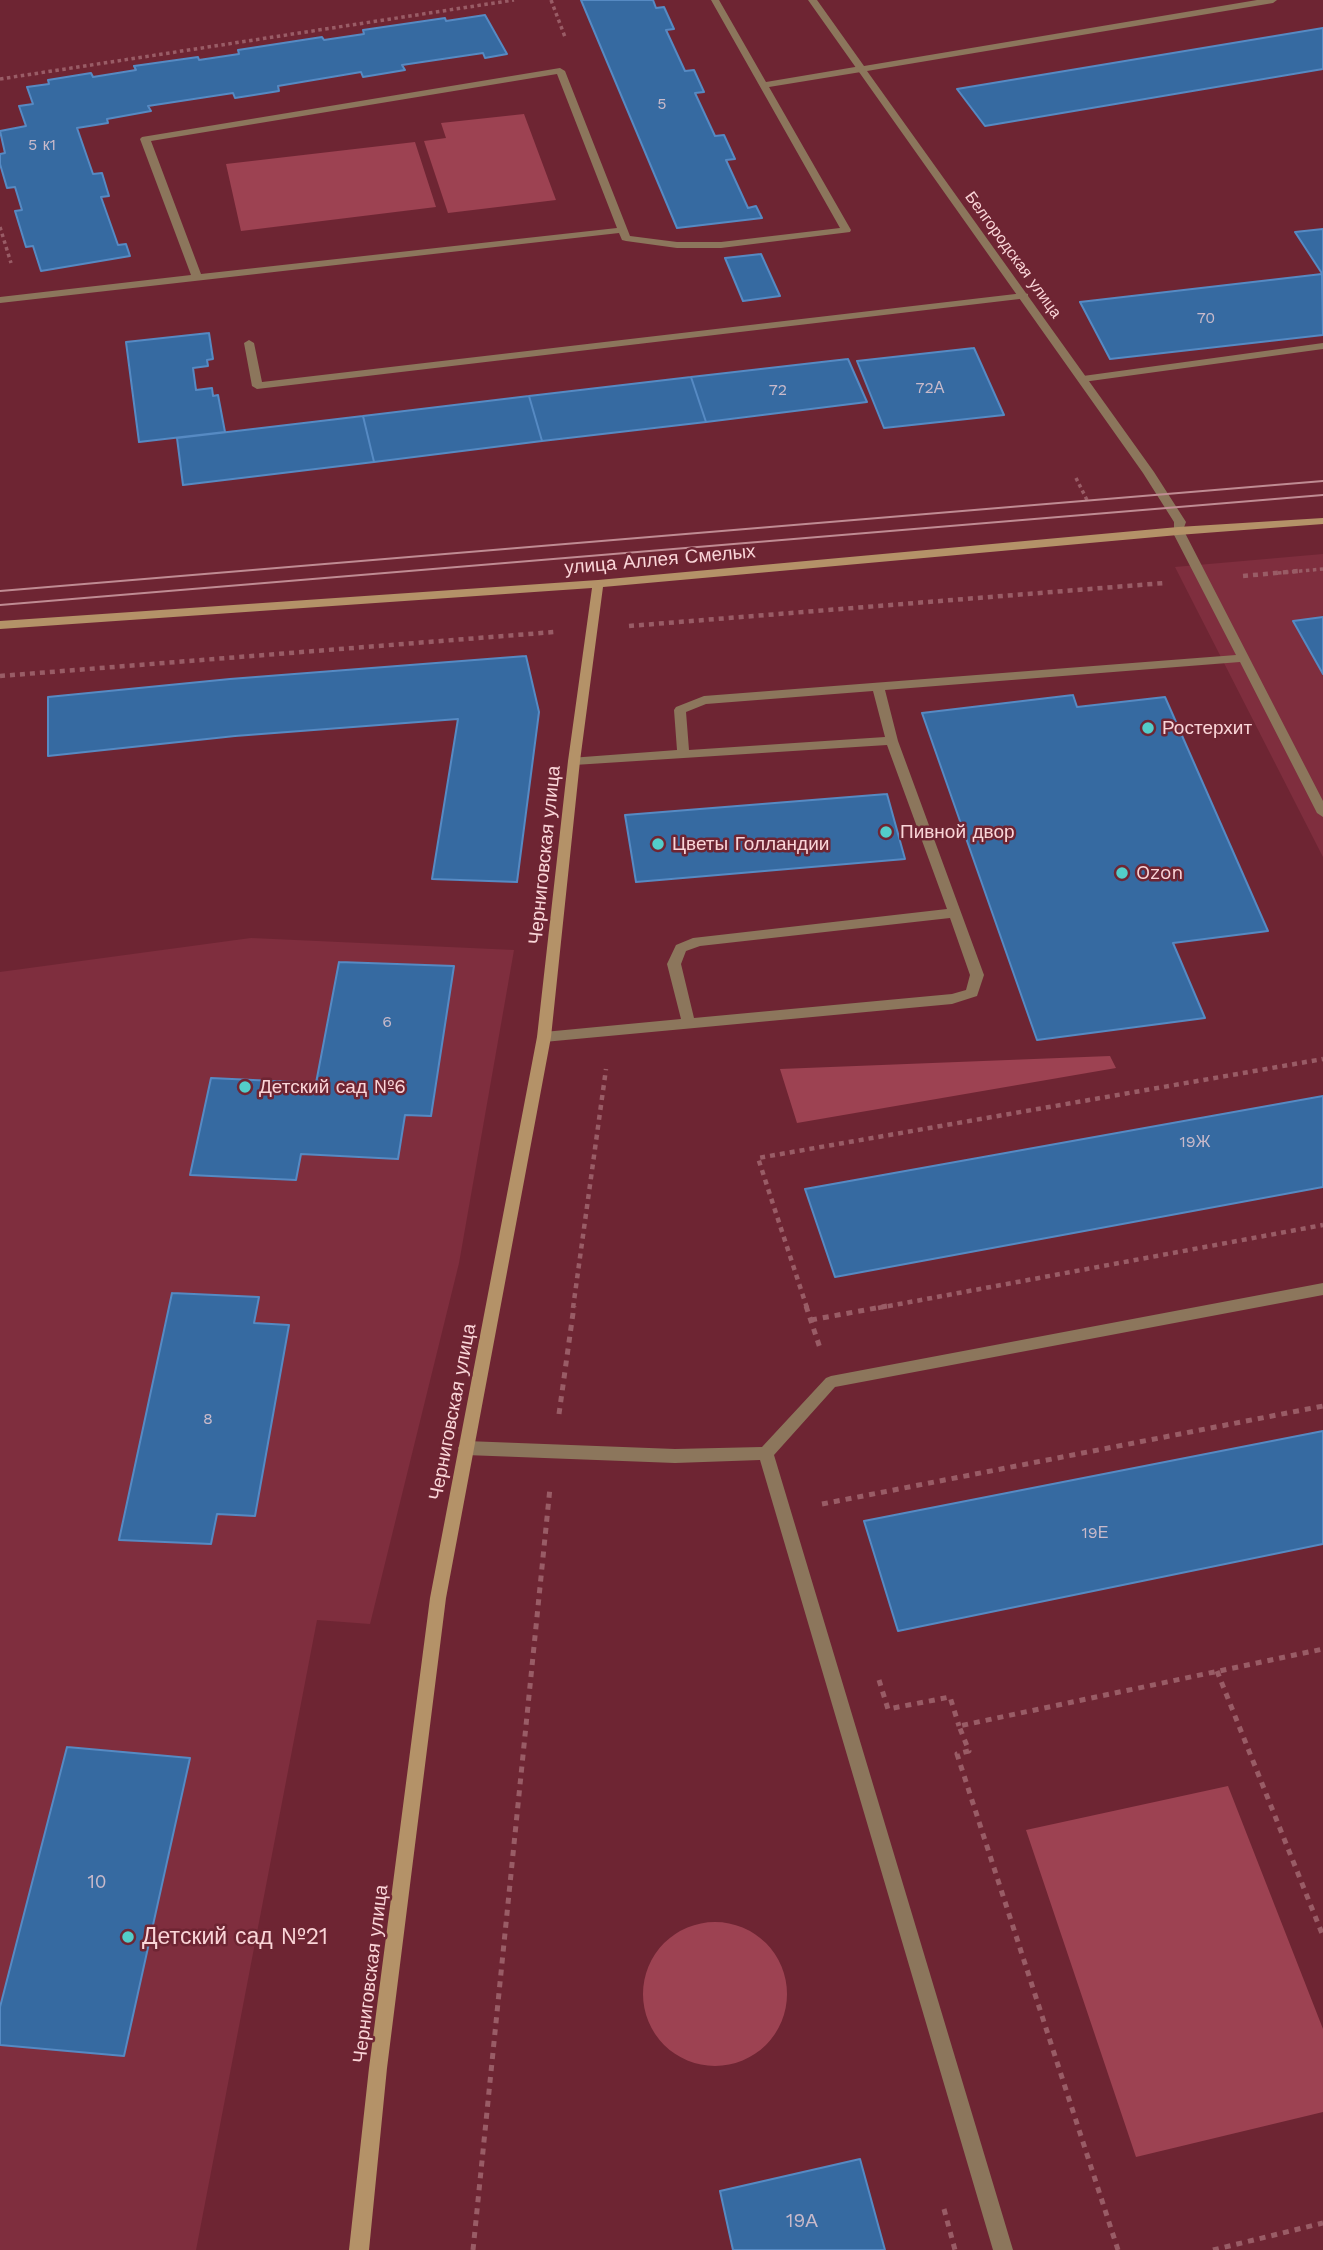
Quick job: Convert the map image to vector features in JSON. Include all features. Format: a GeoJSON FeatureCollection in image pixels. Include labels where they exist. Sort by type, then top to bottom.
{"type":"FeatureCollection","features":[{"type":"Feature","properties":{"kind":"main road","name":"улица Аллея Смелых"},"geometry":{"type":"LineString","coordinates":[[0,625],[598,584],[1178,531],[1323,521]]}},
{"type":"Feature","properties":{"kind":"main road","name":"Черниговская улица"},"geometry":{"type":"LineString","coordinates":[[359,2250],[378,2068],[438,1598],[544,1038],[574,761],[598,584]]}},
{"type":"Feature","properties":{"kind":"street"},"geometry":{"type":"LineString","coordinates":[[197,278],[145,139],[560,71],[626,238],[677,245],[721,246],[846,230],[715,0]]}},
{"type":"Feature","properties":{"kind":"street","name":"Белгородская улица"},"geometry":{"type":"LineString","coordinates":[[812,0],[1172,508],[1180,522],[1178,531],[1323,813]]}},
{"type":"Feature","properties":{"kind":"street"},"geometry":{"type":"LineString","coordinates":[[764,85],[1273,0]]}},
{"type":"Feature","properties":{"kind":"street"},"geometry":{"type":"LineString","coordinates":[[0,300],[623,230]]}},
{"type":"Feature","properties":{"kind":"street"},"geometry":{"type":"LineString","coordinates":[[249,343],[257,386],[1024,296]]}},
{"type":"Feature","properties":{"kind":"street"},"geometry":{"type":"LineString","coordinates":[[1083,379],[1323,346]]}},
{"type":"Feature","properties":{"kind":"street"},"geometry":{"type":"LineString","coordinates":[[683,754],[680,710],[704,700],[1244,657]]}},
{"type":"Feature","properties":{"kind":"street"},"geometry":{"type":"LineString","coordinates":[[544,1038],[952,999],[972,993],[976,975],[891,741],[878,687]]}},
{"type":"Feature","properties":{"kind":"street"},"geometry":{"type":"LineString","coordinates":[[574,761],[891,741]]}},
{"type":"Feature","properties":{"kind":"street"},"geometry":{"type":"LineString","coordinates":[[689,1024],[674,964],[681,948],[698,941],[955,914]]}},
{"type":"Feature","properties":{"kind":"street"},"geometry":{"type":"LineString","coordinates":[[466,1448],[675,1456],[766,1453],[831,1382],[1323,1289]]}},
{"type":"Feature","properties":{"kind":"street"},"geometry":{"type":"LineString","coordinates":[[766,1453],[1003,2250]]}},
{"type":"Feature","properties":{"kind":"path"},"geometry":{"type":"LineString","coordinates":[[0,79],[514,0]]}},
{"type":"Feature","properties":{"kind":"path"},"geometry":{"type":"LineString","coordinates":[[0,676],[1323,569]]}},
{"type":"Feature","properties":{"kind":"path"},"geometry":{"type":"LineString","coordinates":[[473,2250],[554,1452],[611,1031]]}},
{"type":"Feature","properties":{"kind":"path"},"geometry":{"type":"LineString","coordinates":[[831,1382],[758,1158],[1323,1059]]}},
{"type":"Feature","properties":{"kind":"path"},"geometry":{"type":"LineString","coordinates":[[811,1320],[1323,1225]]}},
{"type":"Feature","properties":{"kind":"path"},"geometry":{"type":"LineString","coordinates":[[783,1511],[1323,1406]]}},
{"type":"Feature","properties":{"kind":"path"},"geometry":{"type":"LineString","coordinates":[[960,1726],[1323,1649]]}},
{"type":"Feature","properties":{"kind":"path"},"geometry":{"type":"LineString","coordinates":[[1217,1671],[1323,1936]]}},
{"type":"Feature","properties":{"kind":"path"},"geometry":{"type":"LineString","coordinates":[[888,1709],[950,1696],[969,1751],[957,1754],[1118,2250]]}},
{"type":"Feature","properties":{"kind":"path"},"geometry":{"type":"LineString","coordinates":[[1213,2250],[1323,2223]]}},
{"type":"Feature","properties":{"kind":"shaded area"},"geometry":{"type":"Polygon","coordinates":[[[524,114],[556,200],[448,213],[424,141],[446,138],[441,123],[524,114]]]}},
{"type":"Feature","properties":{"kind":"shaded area"},"geometry":{"type":"Polygon","coordinates":[[[415,142],[436,207],[241,231],[226,164],[415,142]]]}},
{"type":"Feature","properties":{"kind":"shaded area"},"geometry":{"type":"Polygon","coordinates":[[[1323,554],[1323,857],[1175,567],[1323,554]]]}},
{"type":"Feature","properties":{"kind":"shaded area","name":"Детский сад №21"},"geometry":{"type":"Polygon","coordinates":[[[251,938],[514,950],[459,1263],[370,1624],[317,1620],[196,2250],[0,2250],[0,972],[251,938]]]}},
{"type":"Feature","properties":{"kind":"shaded area"},"geometry":{"type":"Polygon","coordinates":[[[1110,1056],[1116,1068],[797,1123],[780,1069],[1110,1056]]]}},
{"type":"Feature","properties":{"kind":"shaded area"},"geometry":{"type":"Polygon","coordinates":[[[1228,1786],[1323,2029],[1323,2112],[1136,2157],[1026,1830],[1228,1786]]]}},
{"type":"Feature","properties":{"kind":"shaded area"},"geometry":{"type":"Polygon","coordinates":[[[715,1922],[743,1927],[766,1943],[782,1966],[787,1994],[782,2022],[766,2045],[743,2061],[715,2066],[687,2061],[664,2045],[648,2022],[643,1994],[648,1966],[664,1943],[687,1927],[715,1922]]]}},
{"type":"Feature","properties":{"kind":"building"},"geometry":{"type":"Polygon","coordinates":[[[581,0],[653,0],[656,8],[664,7],[674,29],[666,30],[685,71],[694,70],[704,92],[695,93],[715,136],[724,135],[735,159],[726,160],[748,208],[756,206],[762,218],[677,228],[581,0]]]}},
{"type":"Feature","properties":{"kind":"building"},"geometry":{"type":"Polygon","coordinates":[[[485,15],[507,54],[485,58],[483,53],[402,65],[405,70],[363,77],[361,72],[278,86],[279,91],[235,98],[233,93],[148,106],[151,111],[77,128],[93,174],[102,173],[109,196],[101,197],[118,245],[126,244],[130,256],[41,271],[33,246],[26,247],[15,211],[22,210],[15,187],[7,188],[0,164],[0,154],[5,153],[0,131],[26,126],[19,106],[33,104],[27,87],[49,84],[48,80],[91,73],[93,77],[136,70],[134,66],[198,57],[199,60],[239,54],[238,50],[322,37],[324,40],[364,34],[363,30],[485,15]]]}},
{"type":"Feature","properties":{"kind":"building"},"geometry":{"type":"Polygon","coordinates":[[[1323,28],[1323,69],[985,126],[957,89],[1323,28]]]}},
{"type":"Feature","properties":{"kind":"building"},"geometry":{"type":"Polygon","coordinates":[[[1323,229],[1323,275],[1295,232],[1323,229]]]}},
{"type":"Feature","properties":{"kind":"building"},"geometry":{"type":"Polygon","coordinates":[[[761,254],[780,296],[743,301],[725,258],[761,254]]]}},
{"type":"Feature","properties":{"kind":"building"},"geometry":{"type":"Polygon","coordinates":[[[1322,274],[1323,335],[1110,359],[1080,302],[1322,274]]]}},
{"type":"Feature","properties":{"kind":"building"},"geometry":{"type":"Polygon","coordinates":[[[209,333],[213,359],[207,360],[208,366],[193,368],[196,390],[212,388],[213,396],[218,395],[225,432],[139,442],[126,342],[209,333]]]}},
{"type":"Feature","properties":{"kind":"building"},"geometry":{"type":"Polygon","coordinates":[[[974,348],[1004,415],[884,428],[857,361],[974,348]]]}},
{"type":"Feature","properties":{"kind":"building"},"geometry":{"type":"Polygon","coordinates":[[[848,359],[867,402],[706,422],[691,377],[848,359]]]}},
{"type":"Feature","properties":{"kind":"building"},"geometry":{"type":"Polygon","coordinates":[[[691,377],[706,422],[542,441],[529,396],[691,377]]]}},
{"type":"Feature","properties":{"kind":"building"},"geometry":{"type":"Polygon","coordinates":[[[529,396],[542,441],[374,462],[363,416],[529,396]]]}},
{"type":"Feature","properties":{"kind":"building"},"geometry":{"type":"Polygon","coordinates":[[[363,416],[374,462],[183,485],[177,438],[363,416]]]}},
{"type":"Feature","properties":{"kind":"building"},"geometry":{"type":"Polygon","coordinates":[[[1323,617],[1323,674],[1293,621],[1323,617]]]}},
{"type":"Feature","properties":{"kind":"building"},"geometry":{"type":"Polygon","coordinates":[[[526,656],[539,712],[517,882],[432,879],[458,719],[235,736],[48,756],[48,697],[230,679],[526,656]]]}},
{"type":"Feature","properties":{"kind":"building"},"geometry":{"type":"Polygon","coordinates":[[[1073,695],[1077,707],[1165,697],[1268,931],[1173,943],[1205,1018],[1037,1040],[922,713],[1073,695]]]}},
{"type":"Feature","properties":{"kind":"building"},"geometry":{"type":"Polygon","coordinates":[[[887,794],[905,859],[636,882],[625,815],[887,794]]]}},
{"type":"Feature","properties":{"kind":"building"},"geometry":{"type":"Polygon","coordinates":[[[339,962],[454,966],[431,1116],[405,1115],[398,1159],[301,1154],[296,1180],[190,1175],[211,1078],[316,1083],[339,962]]]}},
{"type":"Feature","properties":{"kind":"building"},"geometry":{"type":"Polygon","coordinates":[[[1323,1096],[1323,1187],[835,1277],[805,1189],[1323,1096]]]}},
{"type":"Feature","properties":{"kind":"building"},"geometry":{"type":"Polygon","coordinates":[[[172,1293],[259,1297],[254,1323],[289,1325],[255,1516],[217,1514],[211,1544],[119,1540],[172,1293]]]}},
{"type":"Feature","properties":{"kind":"building"},"geometry":{"type":"Polygon","coordinates":[[[1323,1431],[1323,1544],[898,1631],[864,1521],[1323,1431]]]}},
{"type":"Feature","properties":{"kind":"building"},"geometry":{"type":"Polygon","coordinates":[[[67,1747],[190,1758],[124,2056],[0,2045],[0,2007],[67,1747]]]}},
{"type":"Feature","properties":{"kind":"building"},"geometry":{"type":"Polygon","coordinates":[[[860,2159],[885,2250],[733,2250],[720,2191],[860,2159]]]}},
{"type":"Feature","properties":{"kind":"tram line"},"geometry":{"type":"LineString","coordinates":[[0,591],[1323,481]]}},
{"type":"Feature","properties":{"kind":"tram line"},"geometry":{"type":"LineString","coordinates":[[0,605],[1323,495]]}},
{"type":"Feature","properties":{"kind":"place","name":"Ростерхит"},"geometry":{"type":"Point","coordinates":[1148,728]}},
{"type":"Feature","properties":{"kind":"place","name":"Пивной двор"},"geometry":{"type":"Point","coordinates":[886,832]}},
{"type":"Feature","properties":{"kind":"place","name":"Цветы Голландии"},"geometry":{"type":"Point","coordinates":[658,844]}},
{"type":"Feature","properties":{"kind":"place","name":"Ozon"},"geometry":{"type":"Point","coordinates":[1122,873]}},
{"type":"Feature","properties":{"kind":"place","name":"Детский сад №6"},"geometry":{"type":"Point","coordinates":[245,1087]}},
{"type":"Feature","properties":{"kind":"place","name":"Детский сад №21"},"geometry":{"type":"Point","coordinates":[128,1937]}}]}
